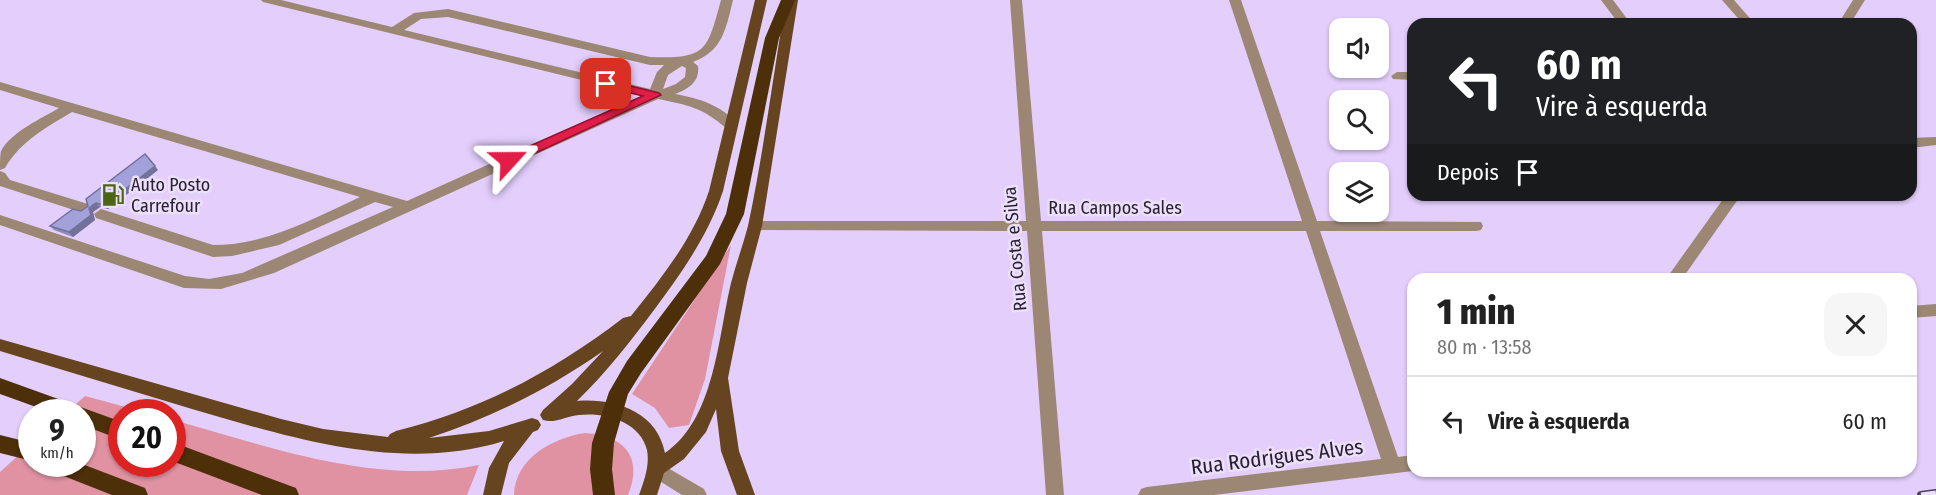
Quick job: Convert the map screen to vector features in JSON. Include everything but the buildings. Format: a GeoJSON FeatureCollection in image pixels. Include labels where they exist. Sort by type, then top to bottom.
{"type":"FeatureCollection","features":[{"type":"Feature","properties":{"kind":"highway"},"geometry":{"type":"LineString","coordinates":[[604,495],[601,469],[603,442],[619,392],[634,367],[714,259],[732,222],[772,38],[787,5]]}},
{"type":"Feature","properties":{"kind":"highway"},"geometry":{"type":"LineString","coordinates":[[0,386],[36,399]]}},
{"type":"Feature","properties":{"kind":"highway"},"geometry":{"type":"LineString","coordinates":[[0,444],[18,448]]}},
{"type":"Feature","properties":{"kind":"highway"},"geometry":{"type":"LineString","coordinates":[[186,456],[288,495]]}},
{"type":"Feature","properties":{"kind":"highway"},"geometry":{"type":"LineString","coordinates":[[92,477],[137,495]]}},
{"type":"Feature","properties":{"kind":"main road"},"geometry":{"type":"LineString","coordinates":[[549,416],[583,387],[616,351],[684,258],[710,212],[761,0]]}},
{"type":"Feature","properties":{"kind":"main road"},"geometry":{"type":"LineString","coordinates":[[656,469],[678,454],[700,427],[721,375],[739,283],[755,226],[787,5]]}},
{"type":"Feature","properties":{"kind":"main road"},"geometry":{"type":"LineString","coordinates":[[372,444],[430,430],[490,408],[566,368],[609,339],[648,306]]}},
{"type":"Feature","properties":{"kind":"main road"},"geometry":{"type":"LineString","coordinates":[[0,345],[301,432],[372,444],[460,444],[482,441],[532,425],[566,410],[590,407],[622,411],[647,428],[654,440],[656,469],[648,495]]}},
{"type":"Feature","properties":{"kind":"main road"},"geometry":{"type":"LineString","coordinates":[[721,375],[730,451],[746,495]]}},
{"type":"Feature","properties":{"kind":"main road"},"geometry":{"type":"LineString","coordinates":[[492,495],[498,464],[513,440],[532,425]]}},
{"type":"Feature","properties":{"kind":"street"},"geometry":{"type":"LineString","coordinates":[[267,0],[705,106],[731,125]]}},
{"type":"Feature","properties":{"kind":"street"},"geometry":{"type":"LineString","coordinates":[[394,31],[418,16],[448,13],[650,61],[678,61],[702,54],[714,43],[727,0]]}},
{"type":"Feature","properties":{"kind":"street","name":"Rua Costa e Silva"},"geometry":{"type":"LineString","coordinates":[[1016,0],[1055,495]]}},
{"type":"Feature","properties":{"kind":"street"},"geometry":{"type":"LineString","coordinates":[[1235,0],[1392,466]]}},
{"type":"Feature","properties":{"kind":"street"},"geometry":{"type":"LineString","coordinates":[[1607,0],[1620,18]]}},
{"type":"Feature","properties":{"kind":"street"},"geometry":{"type":"LineString","coordinates":[[1728,0],[1744,18]]}},
{"type":"Feature","properties":{"kind":"street"},"geometry":{"type":"LineString","coordinates":[[1848,18],[1859,0]]}},
{"type":"Feature","properties":{"kind":"street"},"geometry":{"type":"LineString","coordinates":[[0,220],[184,282],[205,285],[235,281],[255,275],[655,95],[681,86],[692,78],[692,66],[678,61]]}},
{"type":"Feature","properties":{"kind":"street"},"geometry":{"type":"LineString","coordinates":[[655,95],[659,76],[678,61]]}},
{"type":"Feature","properties":{"kind":"street"},"geometry":{"type":"LineString","coordinates":[[1397,76],[1407,76]]}},
{"type":"Feature","properties":{"kind":"street"},"geometry":{"type":"LineString","coordinates":[[0,81],[6,88],[407,206]]}},
{"type":"Feature","properties":{"kind":"street"},"geometry":{"type":"LineString","coordinates":[[0,165],[9,150],[20,139],[70,107]]}},
{"type":"Feature","properties":{"kind":"street"},"geometry":{"type":"LineString","coordinates":[[1917,143],[1936,141]]}},
{"type":"Feature","properties":{"kind":"street"},"geometry":{"type":"LineString","coordinates":[[0,176],[5,183],[83,208]]}},
{"type":"Feature","properties":{"kind":"street"},"geometry":{"type":"LineString","coordinates":[[101,214],[213,251],[226,253],[261,246],[375,196]]}},
{"type":"Feature","properties":{"kind":"street"},"geometry":{"type":"LineString","coordinates":[[1678,273],[1730,201]]}},
{"type":"Feature","properties":{"kind":"street","name":"Rua Campos Sales"},"geometry":{"type":"LineString","coordinates":[[755,226],[1476,226]]}},
{"type":"Feature","properties":{"kind":"street"},"geometry":{"type":"LineString","coordinates":[[1917,312],[1936,310]]}},
{"type":"Feature","properties":{"kind":"street","name":"Rua Rodrigues Alves"},"geometry":{"type":"LineString","coordinates":[[1147,495],[1407,464]]}},
{"type":"Feature","properties":{"kind":"street"},"geometry":{"type":"LineString","coordinates":[[656,469],[698,495]]}},
{"type":"Feature","properties":{"kind":"shaded area"},"geometry":{"type":"Polygon","coordinates":[[[731,245],[705,379],[689,425],[669,428],[655,408],[632,394],[731,245]]]}},
{"type":"Feature","properties":{"kind":"shaded area"},"geometry":{"type":"Polygon","coordinates":[[[85,396],[108,402],[108,477],[186,477],[186,424],[286,452],[363,467],[402,471],[440,470],[479,465],[467,495],[0,495],[0,472],[18,456],[18,477],[96,477],[96,399],[82,399],[85,396]]]}},
{"type":"Feature","properties":{"kind":"shaded area"},"geometry":{"type":"Polygon","coordinates":[[[585,433],[610,438],[627,450],[633,469],[628,495],[514,495],[516,482],[528,460],[549,445],[585,433]]]}},
{"type":"Feature","properties":{"kind":"railway"},"geometry":{"type":"LineString","coordinates":[[1921,495],[1936,493]]}},
{"type":"Feature","properties":{"kind":"place","name":"Auto Posto Carrefour"},"geometry":{"type":"Point","coordinates":[113,195]}},
{"type":"Feature","properties":{"kind":"route"},"geometry":{"type":"LineString","coordinates":[[509,160],[655,95],[606,84]]}}]}
